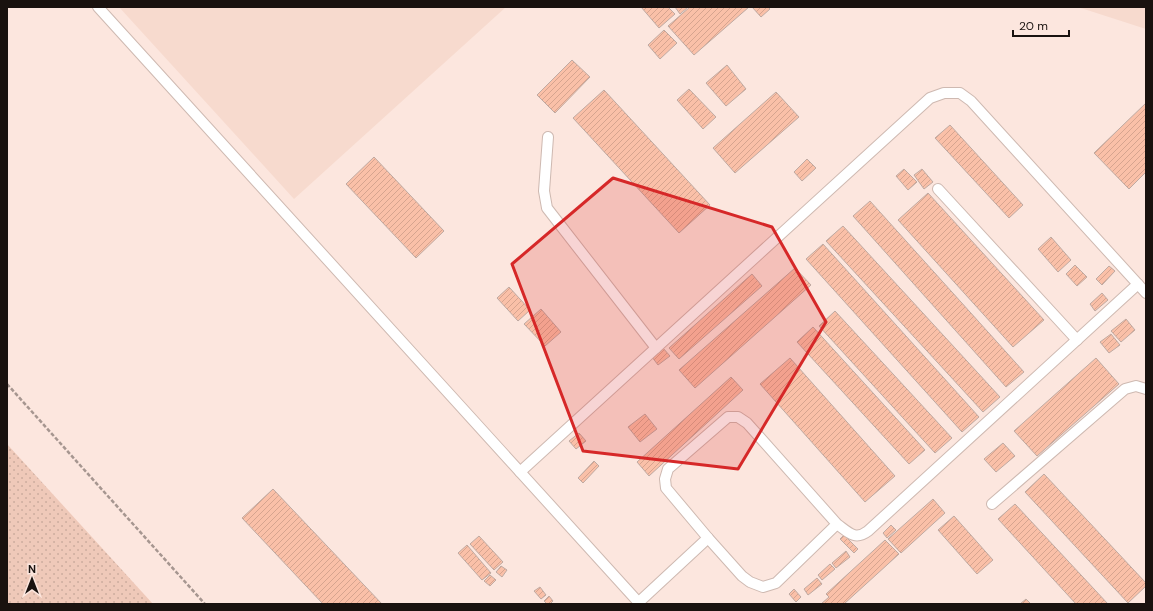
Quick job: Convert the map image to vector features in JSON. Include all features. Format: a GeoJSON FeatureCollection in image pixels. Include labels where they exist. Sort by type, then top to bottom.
{"type":"FeatureCollection","features":[{"type":"Feature","properties":{"kind":"lane"},"geometry":{"type":"LineString","coordinates":[[98,7],[640,603],[708,538]]}},
{"type":"Feature","properties":{"kind":"lane"},"geometry":{"type":"LineString","coordinates":[[520,472],[930,98],[944,93],[960,93],[971,101],[1146,292]]}},
{"type":"Feature","properties":{"kind":"lane"},"geometry":{"type":"LineString","coordinates":[[548,137],[544,192],[547,208],[656,348]]}},
{"type":"Feature","properties":{"kind":"lane"},"geometry":{"type":"LineString","coordinates":[[938,189],[1077,340]]}},
{"type":"Feature","properties":{"kind":"lane"},"geometry":{"type":"LineString","coordinates":[[837,524],[776,583],[763,587],[750,582],[742,576],[666,488],[665,479],[668,469],[728,417],[738,417],[747,423],[837,524],[852,535],[862,536],[1138,284]]}},
{"type":"Feature","properties":{"kind":"lane"},"geometry":{"type":"LineString","coordinates":[[992,504],[1125,389],[1136,386],[1146,389]]}},
{"type":"Feature","properties":{"kind":"path"},"geometry":{"type":"LineString","coordinates":[[7,384],[205,604]]}},
{"type":"Feature","properties":{"kind":"highlighted area"},"geometry":{"type":"Polygon","coordinates":[[[613,178],[772,227],[826,322],[738,469],[583,451],[512,264],[613,178]]]}},
{"type":"Feature","properties":{"kind":"shaded area"},"geometry":{"type":"Polygon","coordinates":[[[119,7],[506,7],[294,199],[119,7]]]}},
{"type":"Feature","properties":{"kind":"shaded area"},"geometry":{"type":"Polygon","coordinates":[[[1076,7],[1146,7],[1146,29],[1084,9],[1076,7]]]}},
{"type":"Feature","properties":{"kind":"shaded area"},"geometry":{"type":"Polygon","coordinates":[[[7,444],[153,604],[7,604],[7,444]]]}},
{"type":"Feature","properties":{"kind":"building"},"geometry":{"type":"Polygon","coordinates":[[[641,7],[668,7],[675,14],[659,28],[641,7]]]}},
{"type":"Feature","properties":{"kind":"building"},"geometry":{"type":"Polygon","coordinates":[[[675,7],[688,7],[680,14],[675,7]]]}},
{"type":"Feature","properties":{"kind":"building"},"geometry":{"type":"Polygon","coordinates":[[[690,7],[749,7],[694,55],[668,26],[690,7]]]}},
{"type":"Feature","properties":{"kind":"building"},"geometry":{"type":"Polygon","coordinates":[[[752,7],[768,7],[770,9],[761,17],[752,7]]]}},
{"type":"Feature","properties":{"kind":"building"},"geometry":{"type":"Polygon","coordinates":[[[664,30],[677,43],[660,59],[648,45],[664,30]]]}},
{"type":"Feature","properties":{"kind":"building"},"geometry":{"type":"Polygon","coordinates":[[[572,60],[590,77],[555,113],[537,95],[572,60]]]}},
{"type":"Feature","properties":{"kind":"building"},"geometry":{"type":"Polygon","coordinates":[[[727,65],[746,89],[726,106],[706,83],[727,65]]]}},
{"type":"Feature","properties":{"kind":"building"},"geometry":{"type":"Polygon","coordinates":[[[689,89],[716,117],[703,129],[677,100],[689,89]]]}},
{"type":"Feature","properties":{"kind":"building"},"geometry":{"type":"Polygon","coordinates":[[[604,90],[710,205],[679,233],[573,118],[604,90]]]}},
{"type":"Feature","properties":{"kind":"building"},"geometry":{"type":"Polygon","coordinates":[[[776,92],[799,117],[735,173],[713,148],[776,92]]]}},
{"type":"Feature","properties":{"kind":"building"},"geometry":{"type":"Polygon","coordinates":[[[1146,103],[1146,172],[1129,189],[1094,153],[1146,103]]]}},
{"type":"Feature","properties":{"kind":"building"},"geometry":{"type":"Polygon","coordinates":[[[950,125],[1023,205],[1009,218],[935,138],[950,125]]]}},
{"type":"Feature","properties":{"kind":"building"},"geometry":{"type":"Polygon","coordinates":[[[374,157],[444,231],[416,258],[346,184],[374,157]]]}},
{"type":"Feature","properties":{"kind":"building"},"geometry":{"type":"Polygon","coordinates":[[[807,159],[816,168],[802,181],[794,172],[807,159]]]}},
{"type":"Feature","properties":{"kind":"building"},"geometry":{"type":"Polygon","coordinates":[[[904,169],[917,182],[908,190],[896,176],[904,169]]]}},
{"type":"Feature","properties":{"kind":"building"},"geometry":{"type":"Polygon","coordinates":[[[922,169],[933,182],[924,189],[914,175],[922,169]]]}},
{"type":"Feature","properties":{"kind":"building"},"geometry":{"type":"Polygon","coordinates":[[[928,193],[1044,320],[1013,347],[898,220],[928,193]]]}},
{"type":"Feature","properties":{"kind":"building"},"geometry":{"type":"Polygon","coordinates":[[[870,201],[1024,372],[1006,387],[853,216],[870,201]]]}},
{"type":"Feature","properties":{"kind":"building"},"geometry":{"type":"Polygon","coordinates":[[[843,226],[1000,397],[983,412],[826,241],[843,226]]]}},
{"type":"Feature","properties":{"kind":"building"},"geometry":{"type":"Polygon","coordinates":[[[1051,237],[1071,260],[1058,272],[1038,249],[1051,237]]]}},
{"type":"Feature","properties":{"kind":"building"},"geometry":{"type":"Polygon","coordinates":[[[823,244],[979,417],[962,432],[806,259],[823,244]]]}},
{"type":"Feature","properties":{"kind":"building"},"geometry":{"type":"Polygon","coordinates":[[[1075,265],[1087,277],[1077,286],[1066,274],[1075,265]]]}},
{"type":"Feature","properties":{"kind":"building"},"geometry":{"type":"Polygon","coordinates":[[[1109,266],[1115,271],[1102,285],[1096,279],[1109,266]]]}},
{"type":"Feature","properties":{"kind":"building"},"geometry":{"type":"Polygon","coordinates":[[[795,268],[811,285],[695,388],[679,370],[795,268]]]}},
{"type":"Feature","properties":{"kind":"building"},"geometry":{"type":"Polygon","coordinates":[[[752,274],[762,286],[679,359],[669,348],[752,274]]]}},
{"type":"Feature","properties":{"kind":"building"},"geometry":{"type":"Polygon","coordinates":[[[509,287],[530,310],[518,321],[497,298],[509,287]]]}},
{"type":"Feature","properties":{"kind":"building"},"geometry":{"type":"Polygon","coordinates":[[[1102,293],[1108,300],[1095,311],[1090,304],[1102,293]]]}},
{"type":"Feature","properties":{"kind":"building"},"geometry":{"type":"Polygon","coordinates":[[[541,309],[561,332],[545,346],[524,324],[541,309]]]}},
{"type":"Feature","properties":{"kind":"building"},"geometry":{"type":"Polygon","coordinates":[[[835,311],[952,438],[935,453],[819,326],[835,311]]]}},
{"type":"Feature","properties":{"kind":"building"},"geometry":{"type":"Polygon","coordinates":[[[1126,319],[1135,330],[1121,342],[1111,331],[1126,319]]]}},
{"type":"Feature","properties":{"kind":"building"},"geometry":{"type":"Polygon","coordinates":[[[813,327],[925,450],[909,464],[797,342],[813,327]]]}},
{"type":"Feature","properties":{"kind":"building"},"geometry":{"type":"Polygon","coordinates":[[[1111,334],[1120,345],[1109,353],[1100,342],[1111,334]]]}},
{"type":"Feature","properties":{"kind":"building"},"geometry":{"type":"Polygon","coordinates":[[[663,348],[670,356],[658,365],[652,357],[663,348]]]}},
{"type":"Feature","properties":{"kind":"building"},"geometry":{"type":"Polygon","coordinates":[[[790,358],[895,476],[865,502],[760,384],[790,358]]]}},
{"type":"Feature","properties":{"kind":"building"},"geometry":{"type":"Polygon","coordinates":[[[1096,358],[1119,384],[1037,456],[1014,431],[1096,358]]]}},
{"type":"Feature","properties":{"kind":"building"},"geometry":{"type":"Polygon","coordinates":[[[731,377],[743,390],[649,476],[637,462],[731,377]]]}},
{"type":"Feature","properties":{"kind":"building"},"geometry":{"type":"Polygon","coordinates":[[[645,414],[657,429],[640,442],[628,427],[645,414]]]}},
{"type":"Feature","properties":{"kind":"building"},"geometry":{"type":"Polygon","coordinates":[[[579,433],[586,441],[576,449],[569,441],[579,433]]]}},
{"type":"Feature","properties":{"kind":"building"},"geometry":{"type":"Polygon","coordinates":[[[1003,443],[1015,456],[996,472],[984,459],[1003,443]]]}},
{"type":"Feature","properties":{"kind":"building"},"geometry":{"type":"Polygon","coordinates":[[[594,461],[599,466],[583,483],[578,478],[594,461]]]}},
{"type":"Feature","properties":{"kind":"building"},"geometry":{"type":"Polygon","coordinates":[[[1044,474],[1146,583],[1146,586],[1128,603],[1025,492],[1044,474]]]}},
{"type":"Feature","properties":{"kind":"building"},"geometry":{"type":"Polygon","coordinates":[[[273,489],[382,604],[323,604],[242,518],[273,489]]]}},
{"type":"Feature","properties":{"kind":"building"},"geometry":{"type":"Polygon","coordinates":[[[933,499],[945,513],[901,553],[888,539],[933,499]]]}},
{"type":"Feature","properties":{"kind":"building"},"geometry":{"type":"Polygon","coordinates":[[[1015,504],[1108,604],[1076,604],[998,519],[1015,504]]]}},
{"type":"Feature","properties":{"kind":"building"},"geometry":{"type":"Polygon","coordinates":[[[954,516],[993,560],[977,574],[938,530],[954,516]]]}},
{"type":"Feature","properties":{"kind":"building"},"geometry":{"type":"Polygon","coordinates":[[[891,525],[896,530],[887,538],[883,533],[891,525]]]}},
{"type":"Feature","properties":{"kind":"building"},"geometry":{"type":"Polygon","coordinates":[[[844,535],[858,549],[854,553],[840,539],[844,535]]]}},
{"type":"Feature","properties":{"kind":"building"},"geometry":{"type":"Polygon","coordinates":[[[479,536],[503,562],[494,570],[470,544],[479,536]]]}},
{"type":"Feature","properties":{"kind":"building"},"geometry":{"type":"Polygon","coordinates":[[[885,540],[899,554],[844,604],[821,604],[829,597],[826,594],[885,540]]]}},
{"type":"Feature","properties":{"kind":"building"},"geometry":{"type":"Polygon","coordinates":[[[467,545],[491,573],[482,580],[458,553],[467,545]]]}},
{"type":"Feature","properties":{"kind":"building"},"geometry":{"type":"Polygon","coordinates":[[[846,551],[850,557],[836,568],[832,563],[846,551]]]}},
{"type":"Feature","properties":{"kind":"building"},"geometry":{"type":"Polygon","coordinates":[[[830,564],[835,569],[822,580],[818,575],[830,564]]]}},
{"type":"Feature","properties":{"kind":"building"},"geometry":{"type":"Polygon","coordinates":[[[501,566],[507,570],[502,577],[496,572],[501,566]]]}},
{"type":"Feature","properties":{"kind":"building"},"geometry":{"type":"Polygon","coordinates":[[[490,575],[496,580],[490,586],[484,581],[490,575]]]}},
{"type":"Feature","properties":{"kind":"building"},"geometry":{"type":"Polygon","coordinates":[[[817,578],[822,584],[808,595],[804,589],[817,578]]]}},
{"type":"Feature","properties":{"kind":"building"},"geometry":{"type":"Polygon","coordinates":[[[540,587],[546,595],[541,599],[534,591],[540,587]]]}},
{"type":"Feature","properties":{"kind":"building"},"geometry":{"type":"Polygon","coordinates":[[[794,589],[801,597],[796,602],[789,594],[794,589]]]}},
{"type":"Feature","properties":{"kind":"building"},"geometry":{"type":"Polygon","coordinates":[[[549,596],[553,601],[550,604],[547,604],[544,601],[549,596]]]}},
{"type":"Feature","properties":{"kind":"building"},"geometry":{"type":"Polygon","coordinates":[[[1026,599],[1031,604],[1020,604],[1026,599]]]}}]}
